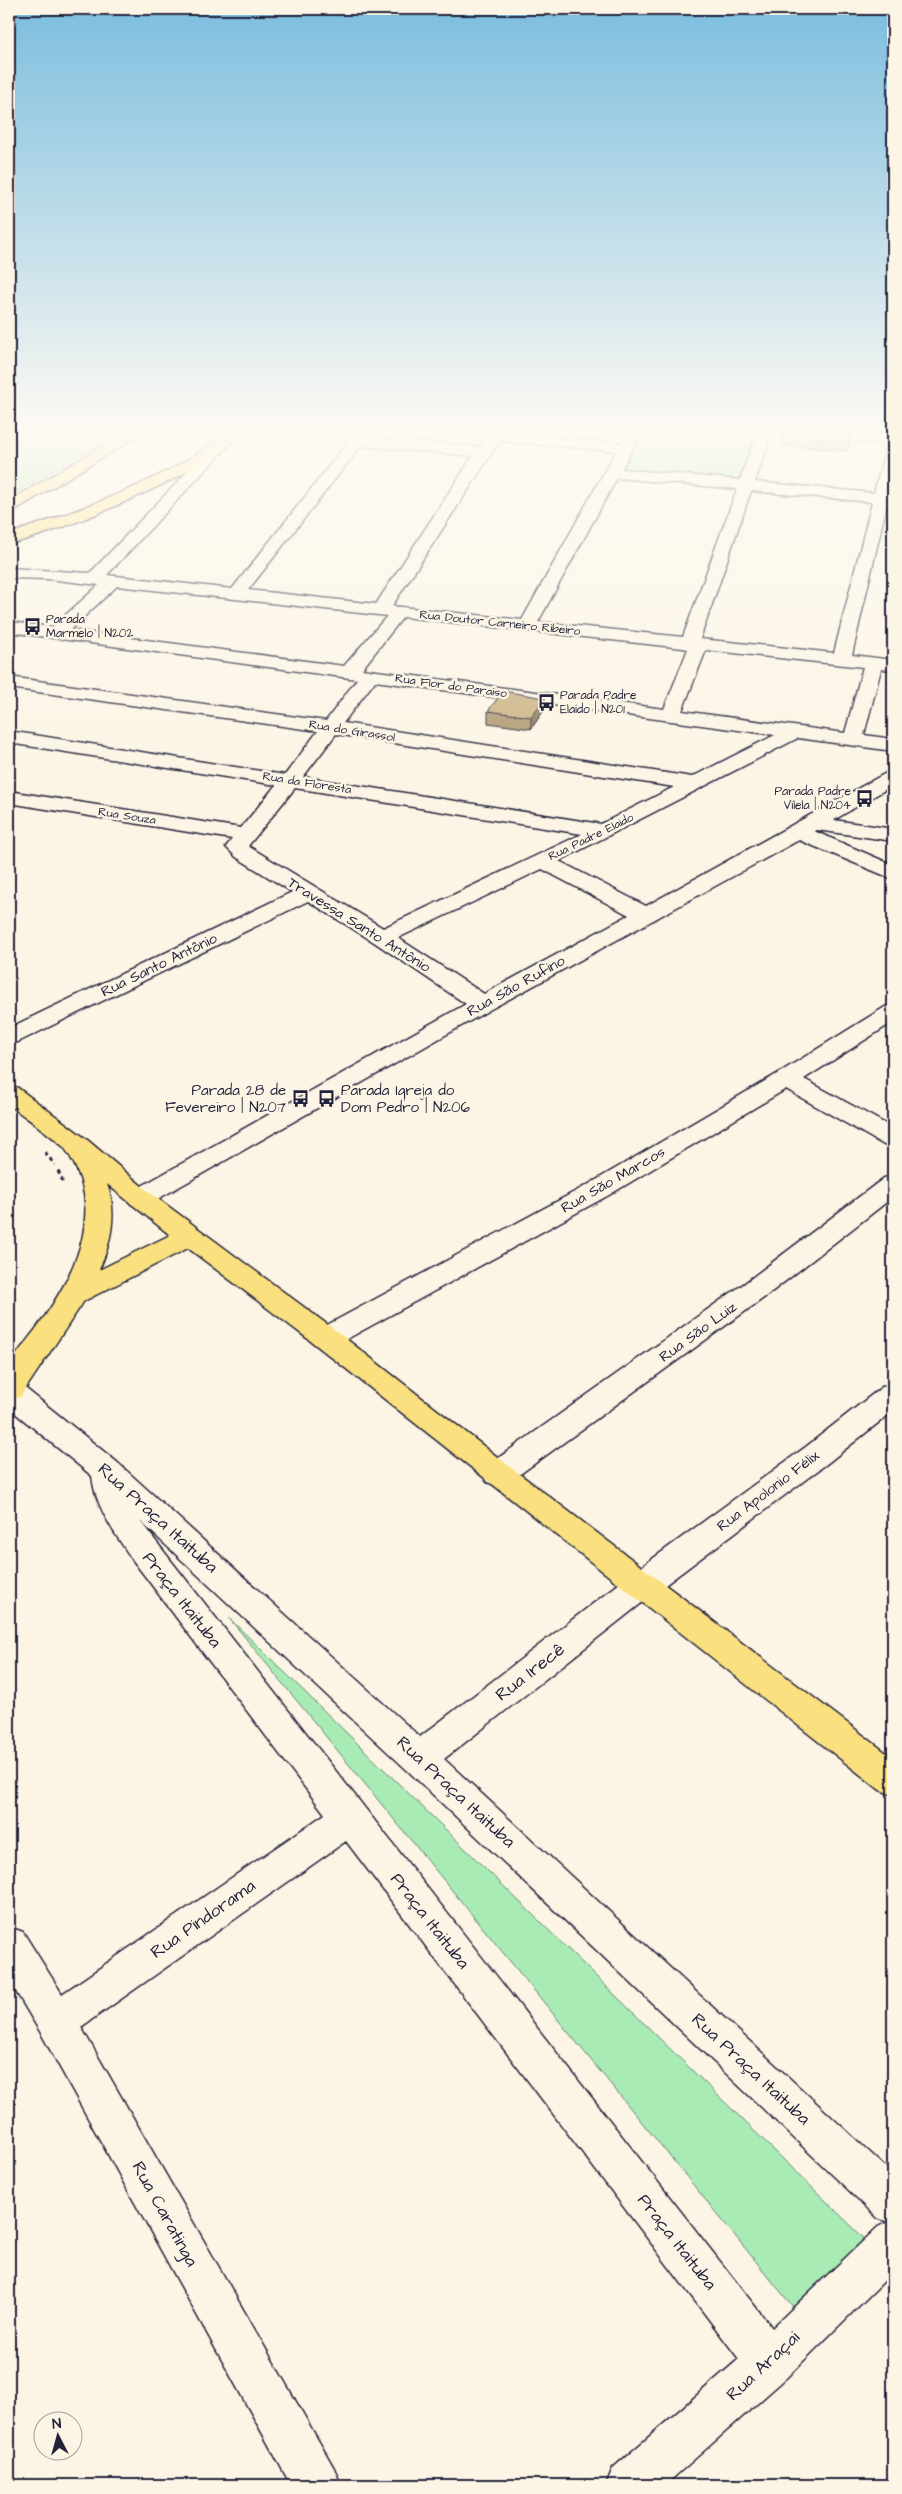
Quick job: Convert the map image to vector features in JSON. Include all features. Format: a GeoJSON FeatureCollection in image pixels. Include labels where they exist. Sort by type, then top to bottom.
{"type":"FeatureCollection","features":[{"type":"Feature","properties":{"kind":"main road"},"geometry":{"type":"LineString","coordinates":[[9,1093],[76,1144],[140,1198],[326,1338],[498,1474],[893,1779]]}},
{"type":"Feature","properties":{"kind":"main road"},"geometry":{"type":"LineString","coordinates":[[9,1390],[74,1294],[94,1246],[101,1211],[91,1177],[76,1144]]}},
{"type":"Feature","properties":{"kind":"main road"},"geometry":{"type":"LineString","coordinates":[[74,1294],[190,1236]]}},
{"type":"Feature","properties":{"kind":"street"},"geometry":{"type":"LineString","coordinates":[[94,579],[124,547]]}},
{"type":"Feature","properties":{"kind":"street"},"geometry":{"type":"LineString","coordinates":[[236,595],[274,547]]}},
{"type":"Feature","properties":{"kind":"street"},"geometry":{"type":"LineString","coordinates":[[350,672],[427,547]]}},
{"type":"Feature","properties":{"kind":"street"},"geometry":{"type":"LineString","coordinates":[[527,626],[571,547]]}},
{"type":"Feature","properties":{"kind":"street"},"geometry":{"type":"LineString","coordinates":[[671,715],[725,547]]}},
{"type":"Feature","properties":{"kind":"street"},"geometry":{"type":"LineString","coordinates":[[842,660],[868,547]]}},
{"type":"Feature","properties":{"kind":"street","name":"Rua Doutor Carneiro Ribeiro"},"geometry":{"type":"LineString","coordinates":[[9,562],[48,574]]}},
{"type":"Feature","properties":{"kind":"street","name":"Rua Doutor Carneiro Ribeiro"},"geometry":{"type":"LineString","coordinates":[[9,573],[48,574],[893,665]]}},
{"type":"Feature","properties":{"kind":"street"},"geometry":{"type":"LineString","coordinates":[[56,633],[112,582]]}},
{"type":"Feature","properties":{"kind":"street","name":"Rua Flor do Paraíso"},"geometry":{"type":"LineString","coordinates":[[9,627],[893,745]]}},
{"type":"Feature","properties":{"kind":"street"},"geometry":{"type":"LineString","coordinates":[[853,740],[873,663]]}},
{"type":"Feature","properties":{"kind":"street"},"geometry":{"type":"LineString","coordinates":[[241,840],[292,780],[370,675]]}},
{"type":"Feature","properties":{"kind":"street","name":"Rua do Girassol"},"geometry":{"type":"LineString","coordinates":[[9,682],[330,728],[695,784]]}},
{"type":"Feature","properties":{"kind":"street","name":"Rua Padre Elaido"},"geometry":{"type":"LineString","coordinates":[[382,936],[604,831],[797,731]]}},
{"type":"Feature","properties":{"kind":"street","name":"Rua da Floresta"},"geometry":{"type":"LineString","coordinates":[[9,736],[604,831]]}},
{"type":"Feature","properties":{"kind":"street","name":"Rua São Rufino"},"geometry":{"type":"LineString","coordinates":[[140,1198],[483,1004],[888,785]]}},
{"type":"Feature","properties":{"kind":"street","name":"Rua Souza"},"geometry":{"type":"LineString","coordinates":[[9,797],[241,840]]}},
{"type":"Feature","properties":{"kind":"street"},"geometry":{"type":"LineString","coordinates":[[806,828],[893,835]]}},
{"type":"Feature","properties":{"kind":"street"},"geometry":{"type":"LineString","coordinates":[[806,828],[893,873]]}},
{"type":"Feature","properties":{"kind":"street","name":"Travessa Santo Antônio"},"geometry":{"type":"LineString","coordinates":[[241,840],[239,850],[243,854],[382,936],[483,1004]]}},
{"type":"Feature","properties":{"kind":"street"},"geometry":{"type":"LineString","coordinates":[[542,860],[646,915]]}},
{"type":"Feature","properties":{"kind":"street","name":"Rua Santo Antônio"},"geometry":{"type":"LineString","coordinates":[[9,1037],[308,893]]}},
{"type":"Feature","properties":{"kind":"street","name":"Rua São Marcos"},"geometry":{"type":"LineString","coordinates":[[326,1338],[600,1189],[786,1079],[893,1012]]}},
{"type":"Feature","properties":{"kind":"street"},"geometry":{"type":"LineString","coordinates":[[786,1079],[893,1139]]}},
{"type":"Feature","properties":{"kind":"street","name":"Rua São Luiz"},"geometry":{"type":"LineString","coordinates":[[498,1474],[756,1290],[893,1184]]}},
{"type":"Feature","properties":{"kind":"street","name":"Rua Praça Itaituba"},"geometry":{"type":"LineString","coordinates":[[9,1390],[107,1470],[420,1758],[893,2203]]}},
{"type":"Feature","properties":{"kind":"street","name":"Rua Apolonio Félix"},"geometry":{"type":"LineString","coordinates":[[642,1586],[818,1454],[893,1395]]}},
{"type":"Feature","properties":{"kind":"street","name":"Praça Itaituba"},"geometry":{"type":"LineString","coordinates":[[107,1470],[109,1492],[126,1525],[143,1550],[770,2362]]}},
{"type":"Feature","properties":{"kind":"street","name":"Rua Irecê"},"geometry":{"type":"LineString","coordinates":[[420,1758],[642,1586]]}},
{"type":"Feature","properties":{"kind":"street","name":"Rua Pindorama"},"geometry":{"type":"LineString","coordinates":[[56,2021],[350,1817]]}},
{"type":"Feature","properties":{"kind":"street","name":"Rua Caratinga"},"geometry":{"type":"LineString","coordinates":[[9,1945],[56,2021],[317,2485]]}},
{"type":"Feature","properties":{"kind":"street","name":"Rua Araçai"},"geometry":{"type":"LineString","coordinates":[[630,2485],[770,2362],[893,2242]]}},
{"type":"Feature","properties":{"kind":"path"},"geometry":{"type":"LineString","coordinates":[[39,1146],[56,1166],[66,1190]]}},
{"type":"Feature","properties":{"kind":"green space"},"geometry":{"type":"Polygon","coordinates":[[[229,1618],[871,2245],[794,2308],[229,1618]]]}},
{"type":"Feature","properties":{"kind":"building"},"geometry":{"type":"Polygon","coordinates":[[[503,691],[545,698],[531,717],[488,711],[503,691]]]}},
{"type":"Feature","properties":{"kind":"place","name":"Parada Marmelo | N202"},"geometry":{"type":"Point","coordinates":[32,626]}},
{"type":"Feature","properties":{"kind":"place","name":"Parada Padre Elaído | N201"},"geometry":{"type":"Point","coordinates":[546,702]}},
{"type":"Feature","properties":{"kind":"place","name":"Parada Padre Vilela | N204"},"geometry":{"type":"Point","coordinates":[865,798]}},
{"type":"Feature","properties":{"kind":"place","name":"Parada 28 de Fevereiro | N207"},"geometry":{"type":"Point","coordinates":[300,1099]}},
{"type":"Feature","properties":{"kind":"place","name":"Parada Igreja do Dom Pedro | N206"},"geometry":{"type":"Point","coordinates":[327,1099]}}]}
